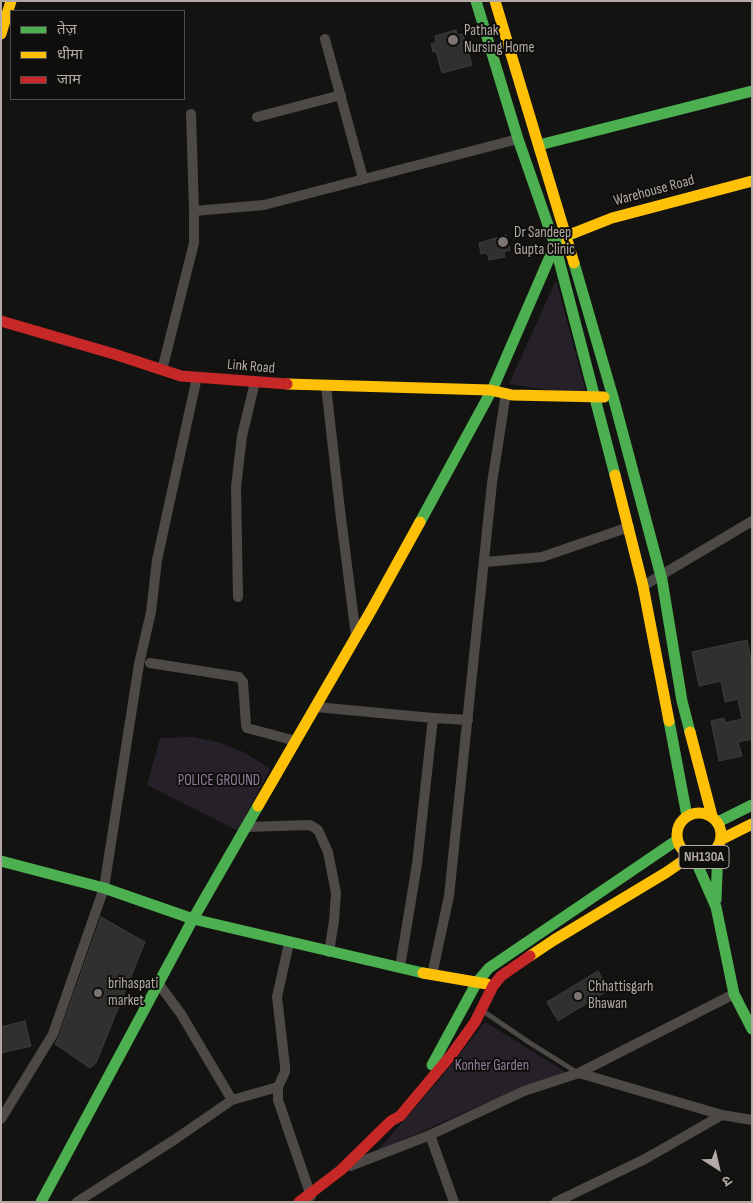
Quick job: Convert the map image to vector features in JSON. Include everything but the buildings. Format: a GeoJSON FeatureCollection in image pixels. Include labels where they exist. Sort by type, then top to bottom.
{"type":"FeatureCollection","features":[{"type":"Feature","properties":{"kind":"main road"},"geometry":{"type":"LineString","coordinates":[[1,34],[11,1]]}},
{"type":"Feature","properties":{"kind":"main road"},"geometry":{"type":"LineString","coordinates":[[476,1],[518,139],[554,245],[595,394],[643,586],[686,816],[704,813],[715,819],[752,805]]}},
{"type":"Feature","properties":{"kind":"main road"},"geometry":{"type":"LineString","coordinates":[[495,1],[566,236],[661,576],[682,701],[715,819]]}},
{"type":"Feature","properties":{"kind":"main road"},"geometry":{"type":"LineString","coordinates":[[539,145],[752,90]]}},
{"type":"Feature","properties":{"kind":"main road","name":"Warehouse Road"},"geometry":{"type":"LineString","coordinates":[[554,245],[566,236],[612,218],[752,181]]}},
{"type":"Feature","properties":{"kind":"main road"},"geometry":{"type":"LineString","coordinates":[[41,1202],[193,919],[356,636],[490,390],[554,245]]}},
{"type":"Feature","properties":{"kind":"main road","name":"Link Road"},"geometry":{"type":"LineString","coordinates":[[1,321],[182,376],[198,378],[326,386],[490,390],[512,395],[595,394],[611,392]]}},
{"type":"Feature","properties":{"kind":"main road","name":"NH130A"},"geometry":{"type":"LineString","coordinates":[[686,816],[680,823],[677,831],[677,840],[682,849],[692,856],[716,907],[734,994],[752,1029]]}},
{"type":"Feature","properties":{"kind":"main road","name":"NH130A"},"geometry":{"type":"LineString","coordinates":[[715,819],[721,830],[716,907]]}},
{"type":"Feature","properties":{"kind":"main road","name":"NH130A"},"geometry":{"type":"LineString","coordinates":[[692,856],[704,857],[713,853],[720,843],[752,824]]}},
{"type":"Feature","properties":{"kind":"main road"},"geometry":{"type":"LineString","coordinates":[[391,1121],[393,1115],[436,1059],[477,982],[489,968],[506,954],[677,840]]}},
{"type":"Feature","properties":{"kind":"main road"},"geometry":{"type":"LineString","coordinates":[[299,1202],[312,1197],[391,1121],[400,1116],[476,1022],[492,986],[501,976],[692,856]]}},
{"type":"Feature","properties":{"kind":"main road"},"geometry":{"type":"LineString","coordinates":[[1,861],[104,888],[193,919],[328,952],[492,986]]}},
{"type":"Feature","properties":{"kind":"street"},"geometry":{"type":"LineString","coordinates":[[325,39],[363,178]]}},
{"type":"Feature","properties":{"kind":"street"},"geometry":{"type":"LineString","coordinates":[[257,117],[341,95]]}},
{"type":"Feature","properties":{"kind":"street"},"geometry":{"type":"LineString","coordinates":[[162,370],[194,243],[191,114]]}},
{"type":"Feature","properties":{"kind":"street"},"geometry":{"type":"LineString","coordinates":[[194,211],[264,205],[518,139]]}},
{"type":"Feature","properties":{"kind":"street"},"geometry":{"type":"LineString","coordinates":[[1,1119],[53,1034],[104,888],[157,560],[198,378]]}},
{"type":"Feature","properties":{"kind":"street"},"geometry":{"type":"LineString","coordinates":[[238,597],[236,487],[242,436],[255,382]]}},
{"type":"Feature","properties":{"kind":"street"},"geometry":{"type":"LineString","coordinates":[[326,386],[356,636]]}},
{"type":"Feature","properties":{"kind":"street"},"geometry":{"type":"LineString","coordinates":[[432,975],[449,896],[492,483],[506,393]]}},
{"type":"Feature","properties":{"kind":"street"},"geometry":{"type":"LineString","coordinates":[[643,586],[752,521]]}},
{"type":"Feature","properties":{"kind":"street"},"geometry":{"type":"LineString","coordinates":[[485,562],[542,557],[629,527]]}},
{"type":"Feature","properties":{"kind":"street"},"geometry":{"type":"LineString","coordinates":[[150,663],[239,677],[243,682],[246,725],[248,728],[296,741]]}},
{"type":"Feature","properties":{"kind":"street"},"geometry":{"type":"LineString","coordinates":[[316,707],[468,720]]}},
{"type":"Feature","properties":{"kind":"street"},"geometry":{"type":"LineString","coordinates":[[400,968],[417,864],[433,718]]}},
{"type":"Feature","properties":{"kind":"street"},"geometry":{"type":"LineString","coordinates":[[246,827],[310,825],[318,830],[328,852],[336,893],[334,921],[328,952]]}},
{"type":"Feature","properties":{"kind":"street"},"geometry":{"type":"LineString","coordinates":[[289,943],[277,997],[285,1066],[285,1072],[278,1087],[278,1100],[312,1197]]}},
{"type":"Feature","properties":{"kind":"street"},"geometry":{"type":"LineString","coordinates":[[158,983],[181,1014],[232,1100]]}},
{"type":"Feature","properties":{"kind":"street"},"geometry":{"type":"LineString","coordinates":[[341,1170],[430,1135],[524,1091],[579,1073],[734,994]]}},
{"type":"Feature","properties":{"kind":"street"},"geometry":{"type":"LineString","coordinates":[[579,1073],[722,1115],[752,1120]]}},
{"type":"Feature","properties":{"kind":"street"},"geometry":{"type":"LineString","coordinates":[[77,1202],[174,1140],[232,1100],[278,1087]]}},
{"type":"Feature","properties":{"kind":"street"},"geometry":{"type":"LineString","coordinates":[[556,1202],[645,1159],[722,1115]]}},
{"type":"Feature","properties":{"kind":"street"},"geometry":{"type":"LineString","coordinates":[[430,1135],[454,1202]]}},
{"type":"Feature","properties":{"kind":"lane"},"geometry":{"type":"LineString","coordinates":[[481,1010],[579,1073]]}},
{"type":"Feature","properties":{"kind":"green space"},"geometry":{"type":"Polygon","coordinates":[[[556,280],[587,396],[509,384],[556,280]]]}},
{"type":"Feature","properties":{"kind":"green space","name":"POLICE GROUND"},"geometry":{"type":"Polygon","coordinates":[[[193,737],[218,742],[246,753],[270,769],[238,831],[147,785],[160,738],[193,737]]]}},
{"type":"Feature","properties":{"kind":"green space","name":"Konher Garden"},"geometry":{"type":"Polygon","coordinates":[[[485,1022],[566,1072],[493,1100],[377,1151],[439,1080],[485,1022]]]}},
{"type":"Feature","properties":{"kind":"traffic: fast"},"geometry":{"type":"LineString","coordinates":[[476,1],[518,139],[555,245],[615,475]]}},
{"type":"Feature","properties":{"kind":"traffic: fast"},"geometry":{"type":"LineString","coordinates":[[539,145],[752,91]]}},
{"type":"Feature","properties":{"kind":"traffic: fast"},"geometry":{"type":"LineString","coordinates":[[420,522],[493,388],[555,245],[566,236],[574,233]]}},
{"type":"Feature","properties":{"kind":"traffic: fast"},"geometry":{"type":"LineString","coordinates":[[574,263],[615,404],[662,580],[682,701],[690,732]]}},
{"type":"Feature","properties":{"kind":"traffic: fast"},"geometry":{"type":"LineString","coordinates":[[669,721],[687,816]]}},
{"type":"Feature","properties":{"kind":"traffic: fast"},"geometry":{"type":"LineString","coordinates":[[718,822],[752,805]]}},
{"type":"Feature","properties":{"kind":"traffic: fast"},"geometry":{"type":"LineString","coordinates":[[41,1202],[193,919],[258,806]]}},
{"type":"Feature","properties":{"kind":"traffic: fast"},"geometry":{"type":"LineString","coordinates":[[432,1065],[477,982],[489,968],[677,840]]}},
{"type":"Feature","properties":{"kind":"traffic: fast"},"geometry":{"type":"LineString","coordinates":[[716,900],[718,847]]}},
{"type":"Feature","properties":{"kind":"traffic: fast"},"geometry":{"type":"LineString","coordinates":[[694,857],[716,907],[734,994],[752,1029]]}},
{"type":"Feature","properties":{"kind":"traffic: fast"},"geometry":{"type":"LineString","coordinates":[[1,861],[104,888],[193,919],[423,973]]}},
{"type":"Feature","properties":{"kind":"traffic: slow"},"geometry":{"type":"LineString","coordinates":[[1,34],[11,1]]}},
{"type":"Feature","properties":{"kind":"traffic: slow"},"geometry":{"type":"LineString","coordinates":[[495,1],[574,263]]}},
{"type":"Feature","properties":{"kind":"traffic: slow"},"geometry":{"type":"LineString","coordinates":[[574,233],[612,218],[752,181]]}},
{"type":"Feature","properties":{"kind":"traffic: slow"},"geometry":{"type":"LineString","coordinates":[[287,384],[490,390],[512,395],[604,397]]}},
{"type":"Feature","properties":{"kind":"traffic: slow"},"geometry":{"type":"LineString","coordinates":[[615,475],[643,586],[669,721]]}},
{"type":"Feature","properties":{"kind":"traffic: slow"},"geometry":{"type":"LineString","coordinates":[[258,806],[420,522]]}},
{"type":"Feature","properties":{"kind":"traffic: slow"},"geometry":{"type":"LineString","coordinates":[[690,732],[712,816]]}},
{"type":"Feature","properties":{"kind":"traffic: slow"},"geometry":{"type":"LineString","coordinates":[[703,813],[715,819],[720,826],[721,835],[720,844],[715,851],[708,856],[695,857],[687,854],[680,847],[677,831],[680,823],[687,816],[703,813]]}},
{"type":"Feature","properties":{"kind":"traffic: slow"},"geometry":{"type":"LineString","coordinates":[[722,839],[752,824]]}},
{"type":"Feature","properties":{"kind":"traffic: slow"},"geometry":{"type":"LineString","coordinates":[[530,956],[690,856]]}},
{"type":"Feature","properties":{"kind":"traffic: slow"},"geometry":{"type":"LineString","coordinates":[[423,973],[487,984]]}},
{"type":"Feature","properties":{"kind":"traffic: jam"},"geometry":{"type":"LineString","coordinates":[[1,321],[181,376],[287,384]]}},
{"type":"Feature","properties":{"kind":"traffic: jam"},"geometry":{"type":"LineString","coordinates":[[299,1202],[341,1170],[391,1121],[400,1116],[452,1054],[475,1022],[493,986],[501,976],[530,956]]}},
{"type":"Feature","properties":{"kind":"place","name":"Pathak Nursing Home"},"geometry":{"type":"Point","coordinates":[453,40]}},
{"type":"Feature","properties":{"kind":"place","name":"Dr Sandeep Gupta Clinic"},"geometry":{"type":"Point","coordinates":[503,242]}},
{"type":"Feature","properties":{"kind":"place","name":"brihaspati market"},"geometry":{"type":"Point","coordinates":[98,993]}},
{"type":"Feature","properties":{"kind":"place","name":"Chhattisgarh Bhawan"},"geometry":{"type":"Point","coordinates":[578,996]}}]}
